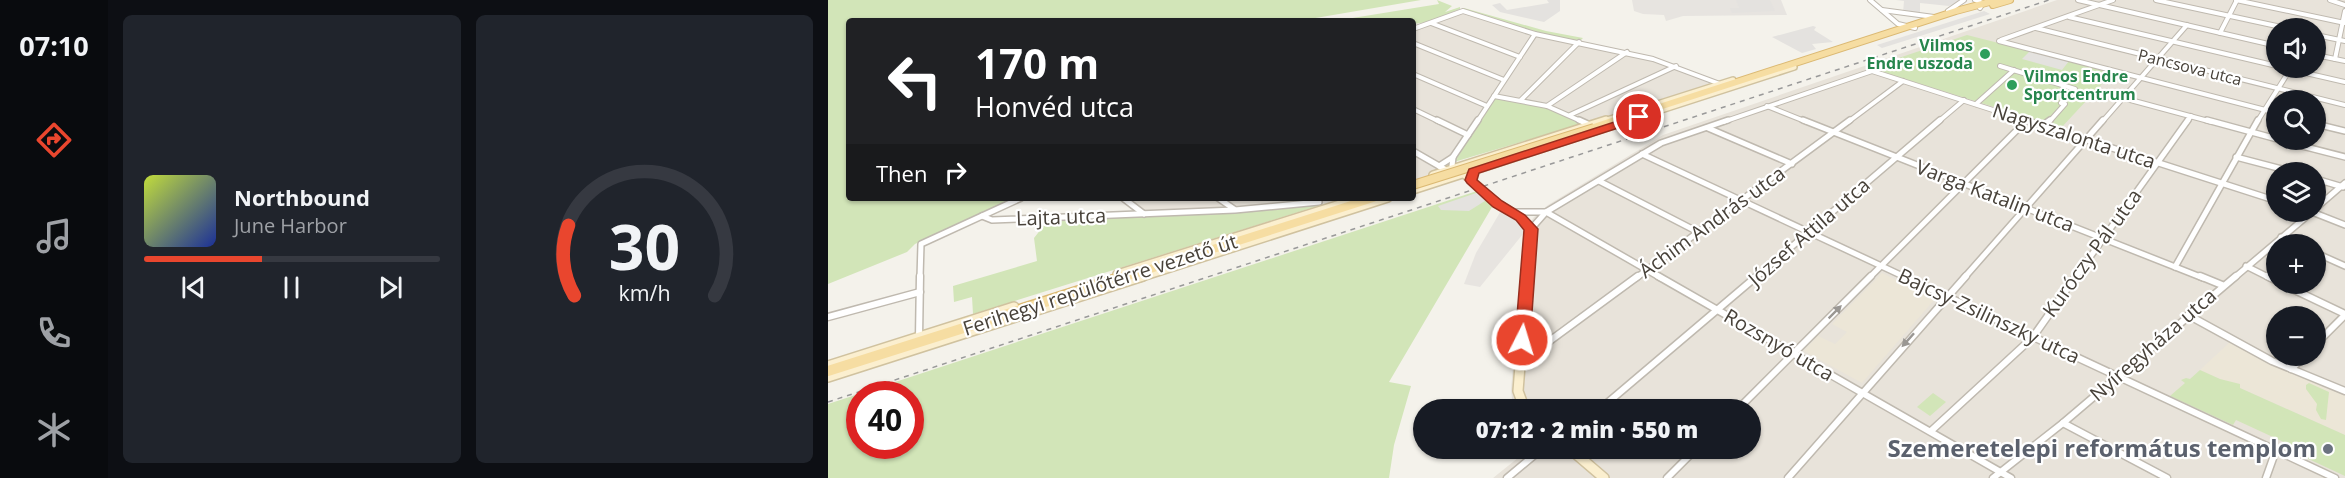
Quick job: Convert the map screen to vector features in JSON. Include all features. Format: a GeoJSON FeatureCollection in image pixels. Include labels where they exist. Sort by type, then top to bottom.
{"type":"FeatureCollection","features":[{"type":"Feature","properties":{"kind":"main road"},"geometry":{"type":"LineString","coordinates":[[1416,182],[1997,0]]}},
{"type":"Feature","properties":{"kind":"main road"},"geometry":{"type":"LineString","coordinates":[[1982,6],[2010,0]]}},
{"type":"Feature","properties":{"kind":"main road"},"geometry":{"type":"LineString","coordinates":[[1792,66],[1912,28]]}},
{"type":"Feature","properties":{"kind":"main road","name":"Ferihegyi repülőtérre vezető út"},"geometry":{"type":"LineString","coordinates":[[828,371],[1364,201]]}},
{"type":"Feature","properties":{"kind":"street"},"geometry":{"type":"LineString","coordinates":[[1870,0],[1898,24],[1912,28]]}},
{"type":"Feature","properties":{"kind":"street"},"geometry":{"type":"LineString","coordinates":[[1882,10],[1935,16],[1953,9],[1964,0]]}},
{"type":"Feature","properties":{"kind":"street"},"geometry":{"type":"LineString","coordinates":[[1975,0],[1982,6]]}},
{"type":"Feature","properties":{"kind":"street"},"geometry":{"type":"LineString","coordinates":[[2078,0],[2266,43]]}},
{"type":"Feature","properties":{"kind":"street"},"geometry":{"type":"LineString","coordinates":[[2113,0],[1999,41],[2265,110]]}},
{"type":"Feature","properties":{"kind":"street"},"geometry":{"type":"LineString","coordinates":[[2156,0],[2266,24]]}},
{"type":"Feature","properties":{"kind":"street"},"geometry":{"type":"LineString","coordinates":[[2220,33],[2236,0],[2344,23]]}},
{"type":"Feature","properties":{"kind":"street"},"geometry":{"type":"LineString","coordinates":[[2331,0],[2345,5]]}},
{"type":"Feature","properties":{"kind":"street"},"geometry":{"type":"LineString","coordinates":[[1416,28],[1461,11],[1534,34],[1627,52],[1676,66],[1720,84]]}},
{"type":"Feature","properties":{"kind":"street"},"geometry":{"type":"LineString","coordinates":[[2335,59],[2345,11]]}},
{"type":"Feature","properties":{"kind":"street"},"geometry":{"type":"LineString","coordinates":[[2069,17],[2266,63]]}},
{"type":"Feature","properties":{"kind":"street"},"geometry":{"type":"LineString","coordinates":[[1884,35],[1891,28],[1892,19]]}},
{"type":"Feature","properties":{"kind":"street"},"geometry":{"type":"LineString","coordinates":[[1431,23],[1520,57]]}},
{"type":"Feature","properties":{"kind":"street"},"geometry":{"type":"LineString","coordinates":[[1788,478],[2187,25]]}},
{"type":"Feature","properties":{"kind":"street","name":"Pancsova utca"},"geometry":{"type":"LineString","coordinates":[[2036,28],[2345,105]]}},
{"type":"Feature","properties":{"kind":"street"},"geometry":{"type":"LineString","coordinates":[[1447,166],[1534,34]]}},
{"type":"Feature","properties":{"kind":"street"},"geometry":{"type":"LineString","coordinates":[[2326,37],[2345,41]]}},
{"type":"Feature","properties":{"kind":"street"},"geometry":{"type":"LineString","coordinates":[[1521,100],[1579,42]]}},
{"type":"Feature","properties":{"kind":"street"},"geometry":{"type":"LineString","coordinates":[[1416,44],[1504,80]]}},
{"type":"Feature","properties":{"kind":"street"},"geometry":{"type":"LineString","coordinates":[[1547,106],[1627,52]]}},
{"type":"Feature","properties":{"kind":"street"},"geometry":{"type":"LineString","coordinates":[[2326,57],[2345,61]]}},
{"type":"Feature","properties":{"kind":"street"},"geometry":{"type":"LineString","coordinates":[[1570,115],[1676,66]]}},
{"type":"Feature","properties":{"kind":"street"},"geometry":{"type":"LineString","coordinates":[[1416,182],[1447,166],[1592,127],[1720,84],[1792,66]]}},
{"type":"Feature","properties":{"kind":"street"},"geometry":{"type":"LineString","coordinates":[[1416,189],[1464,178],[1474,171],[1792,66]]}},
{"type":"Feature","properties":{"kind":"street"},"geometry":{"type":"LineString","coordinates":[[2000,66],[2074,88],[2061,103],[2065,104],[2048,123],[2043,125]]}},
{"type":"Feature","properties":{"kind":"street"},"geometry":{"type":"LineString","coordinates":[[1976,104],[2014,70]]}},
{"type":"Feature","properties":{"kind":"street"},"geometry":{"type":"LineString","coordinates":[[1520,399],[1518,391],[1531,229],[1546,212],[1661,143],[1872,71]]}},
{"type":"Feature","properties":{"kind":"street","name":"Nagyszalonta utca"},"geometry":{"type":"LineString","coordinates":[[1872,71],[2266,197]]}},
{"type":"Feature","properties":{"kind":"street"},"geometry":{"type":"LineString","coordinates":[[1416,75],[1487,106]]}},
{"type":"Feature","properties":{"kind":"street"},"geometry":{"type":"LineString","coordinates":[[2326,77],[2345,82]]}},
{"type":"Feature","properties":{"kind":"street"},"geometry":{"type":"LineString","coordinates":[[2175,267],[2221,182],[2284,78]]}},
{"type":"Feature","properties":{"kind":"street","name":"Áchim András utca"},"geometry":{"type":"LineString","coordinates":[[1521,362],[1903,81]]}},
{"type":"Feature","properties":{"kind":"street"},"geometry":{"type":"LineString","coordinates":[[1494,96],[1547,106],[1592,127]]}},
{"type":"Feature","properties":{"kind":"street"},"geometry":{"type":"LineString","coordinates":[[2123,98],[2266,136]]}},
{"type":"Feature","properties":{"kind":"street","name":"József Attila utca"},"geometry":{"type":"LineString","coordinates":[[1612,399],[1964,100]]}},
{"type":"Feature","properties":{"kind":"street","name":"Varga Katalin utca"},"geometry":{"type":"LineString","coordinates":[[1767,106],[2222,285]]}},
{"type":"Feature","properties":{"kind":"street"},"geometry":{"type":"LineString","coordinates":[[1416,110],[1468,135]]}},
{"type":"Feature","properties":{"kind":"street","name":"Kuróczy Pál utca"},"geometry":{"type":"LineString","coordinates":[[1931,431],[2033,337],[2191,116]]}},
{"type":"Feature","properties":{"kind":"street"},"geometry":{"type":"LineString","coordinates":[[1748,399],[2027,120]]}},
{"type":"Feature","properties":{"kind":"street"},"geometry":{"type":"LineString","coordinates":[[2326,126],[2345,131]]}},
{"type":"Feature","properties":{"kind":"street"},"geometry":{"type":"LineString","coordinates":[[1707,127],[1792,164]]}},
{"type":"Feature","properties":{"kind":"street"},"geometry":{"type":"LineString","coordinates":[[2317,150],[2345,158]]}},
{"type":"Feature","properties":{"kind":"street"},"geometry":{"type":"LineString","coordinates":[[1416,152],[1447,166],[1526,222],[1531,229]]}},
{"type":"Feature","properties":{"kind":"street","name":"Bajcsy-Zsilinszky utca"},"geometry":{"type":"LineString","coordinates":[[1642,154],[2336,478]]}},
{"type":"Feature","properties":{"kind":"street"},"geometry":{"type":"LineString","coordinates":[[1447,166],[1453,157]]}},
{"type":"Feature","properties":{"kind":"street"},"geometry":{"type":"LineString","coordinates":[[2236,157],[2266,165]]}},
{"type":"Feature","properties":{"kind":"street"},"geometry":{"type":"LineString","coordinates":[[1599,181],[1698,232]]}},
{"type":"Feature","properties":{"kind":"street"},"geometry":{"type":"LineString","coordinates":[[2326,181],[2344,185]]}},
{"type":"Feature","properties":{"kind":"street"},"geometry":{"type":"LineString","coordinates":[[2326,200],[2344,185]]}},
{"type":"Feature","properties":{"kind":"street"},"geometry":{"type":"LineString","coordinates":[[918,337],[921,244],[1014,201]]}},
{"type":"Feature","properties":{"kind":"street"},"geometry":{"type":"LineString","coordinates":[[1127,201],[1144,214]]}},
{"type":"Feature","properties":{"kind":"street"},"geometry":{"type":"LineString","coordinates":[[1222,201],[1235,210]]}},
{"type":"Feature","properties":{"kind":"street"},"geometry":{"type":"LineString","coordinates":[[1317,201],[1322,205]]}},
{"type":"Feature","properties":{"kind":"street"},"geometry":{"type":"LineString","coordinates":[[828,366],[1322,205],[1343,201]]}},
{"type":"Feature","properties":{"kind":"street"},"geometry":{"type":"LineString","coordinates":[[828,377],[1379,201]]}},
{"type":"Feature","properties":{"kind":"street","name":"Lajta utca"},"geometry":{"type":"LineString","coordinates":[[982,216],[992,220],[1322,205]]}},
{"type":"Feature","properties":{"kind":"street"},"geometry":{"type":"LineString","coordinates":[[1511,211],[1546,212]]}},
{"type":"Feature","properties":{"kind":"street","name":"Rozsnyó utca"},"geometry":{"type":"LineString","coordinates":[[1546,212],[2011,478]]}},
{"type":"Feature","properties":{"kind":"street"},"geometry":{"type":"LineString","coordinates":[[2326,218],[2345,225]]}},
{"type":"Feature","properties":{"kind":"street","name":"Nyíregyháza utca"},"geometry":{"type":"LineString","coordinates":[[2285,234],[2299,222]]}},
{"type":"Feature","properties":{"kind":"street","name":"Nyíregyháza utca"},"geometry":{"type":"LineString","coordinates":[[1993,478],[2063,423],[2266,249]]}},
{"type":"Feature","properties":{"kind":"street"},"geometry":{"type":"LineString","coordinates":[[2326,257],[2345,266]]}},
{"type":"Feature","properties":{"kind":"street"},"geometry":{"type":"LineString","coordinates":[[2246,266],[2266,276]]}},
{"type":"Feature","properties":{"kind":"street"},"geometry":{"type":"LineString","coordinates":[[828,318],[920,292]]}},
{"type":"Feature","properties":{"kind":"street"},"geometry":{"type":"LineString","coordinates":[[2302,294],[2345,315],[2326,334]]}},
{"type":"Feature","properties":{"kind":"street"},"geometry":{"type":"LineString","coordinates":[[2188,315],[2291,369],[2345,391]]}},
{"type":"Feature","properties":{"kind":"street"},"geometry":{"type":"LineString","coordinates":[[2291,369],[2294,366]]}},
{"type":"Feature","properties":{"kind":"street"},"geometry":{"type":"LineString","coordinates":[[2063,423],[2167,478]]}},
{"type":"Feature","properties":{"kind":"street"},"geometry":{"type":"LineString","coordinates":[[2266,478],[2276,450]]}},
{"type":"Feature","properties":{"kind":"street"},"geometry":{"type":"LineString","coordinates":[[1507,478],[1530,459]]}},
{"type":"Feature","properties":{"kind":"street"},"geometry":{"type":"LineString","coordinates":[[1582,459],[1604,478]]}},
{"type":"Feature","properties":{"kind":"street"},"geometry":{"type":"LineString","coordinates":[[1667,478],[1686,459]]}},
{"type":"Feature","properties":{"kind":"shaded area"},"geometry":{"type":"Polygon","coordinates":[[[1547,0],[1560,0],[1560,11],[1544,22],[1500,12],[1492,5],[1500,3],[1507,10],[1549,3],[1547,0]]]}},
{"type":"Feature","properties":{"kind":"shaded area"},"geometry":{"type":"Polygon","coordinates":[[[1632,0],[1781,0],[1787,15],[1683,16],[1666,21],[1664,15],[1634,11],[1632,0]]]}},
{"type":"Feature","properties":{"kind":"shaded area"},"geometry":{"type":"Polygon","coordinates":[[[1736,0],[1770,0],[1775,11],[1732,13],[1730,8],[1739,8],[1736,0]]]}},
{"type":"Feature","properties":{"kind":"shaded area"},"geometry":{"type":"Polygon","coordinates":[[[1896,0],[1958,0],[1958,2],[1949,6],[1920,3],[1920,14],[1903,13],[1904,1],[1896,0]]]}},
{"type":"Feature","properties":{"kind":"shaded area"},"geometry":{"type":"Polygon","coordinates":[[[2057,0],[2345,0],[2345,478],[1493,478],[1517,459],[1761,459],[1761,399],[1512,399],[1524,231],[1534,217],[1548,205],[1663,135],[2057,0]]]}},
{"type":"Feature","properties":{"kind":"shaded area"},"geometry":{"type":"Polygon","coordinates":[[[1984,11],[1990,14],[1882,48],[1877,45],[1984,11]]]}},
{"type":"Feature","properties":{"kind":"shaded area"},"geometry":{"type":"Polygon","coordinates":[[[1459,12],[1535,34],[1653,59],[1720,84],[1590,125],[1547,106],[1494,96],[1452,166],[1435,175],[1416,180],[1416,28],[1459,12]]]}},
{"type":"Feature","properties":{"kind":"shaded area"},"geometry":{"type":"Polygon","coordinates":[[[1816,27],[1814,30],[1833,42],[1812,44],[1816,49],[1802,53],[1772,37],[1816,27]]]}},
{"type":"Feature","properties":{"kind":"shaded area"},"geometry":{"type":"Polygon","coordinates":[[[2030,51],[2069,61],[2062,70],[2022,59],[2030,51]]]}},
{"type":"Feature","properties":{"kind":"shaded area"},"geometry":{"type":"Polygon","coordinates":[[[1479,192],[1488,199],[1469,211],[1441,210],[1438,206],[1479,192]]]}},
{"type":"Feature","properties":{"kind":"shaded area"},"geometry":{"type":"Polygon","coordinates":[[[1127,201],[1349,201],[1326,208],[1319,202],[1144,214],[1127,201]]]}},
{"type":"Feature","properties":{"kind":"shaded area"},"geometry":{"type":"Polygon","coordinates":[[[1502,209],[1517,218],[1527,229],[1480,287],[1464,284],[1476,253],[1502,209]]]}},
{"type":"Feature","properties":{"kind":"shaded area"},"geometry":{"type":"Polygon","coordinates":[[[1882,273],[1935,299],[1862,383],[1804,351],[1818,336],[1835,344],[1847,332],[1832,324],[1882,273]]]}},
{"type":"Feature","properties":{"kind":"shaded area"},"geometry":{"type":"Polygon","coordinates":[[[2230,342],[2266,361],[2266,366],[2275,366],[2345,395],[2345,435],[2200,370],[2230,342]]]}},
{"type":"Feature","properties":{"kind":"green space"},"geometry":{"type":"Polygon","coordinates":[[[828,0],[1421,0],[1316,18],[846,18],[846,201],[1009,201],[915,244],[907,252],[828,284],[828,0]]]}},
{"type":"Feature","properties":{"kind":"green space"},"geometry":{"type":"Polygon","coordinates":[[[1437,0],[1452,6],[1445,12],[1460,7],[1460,9],[1429,22],[1416,24],[1416,18],[1353,18],[1439,4],[1437,0]]]}},
{"type":"Feature","properties":{"kind":"green space"},"geometry":{"type":"Polygon","coordinates":[[[1464,8],[1546,31],[1583,38],[1580,41],[1535,33],[1462,11],[1464,8]]]}},
{"type":"Feature","properties":{"kind":"green space","name":"Vilmos Endre Sportcentrum"},"geometry":{"type":"Polygon","coordinates":[[[1967,35],[2113,72],[2061,128],[1869,68],[1967,35]]]}},
{"type":"Feature","properties":{"kind":"green space"},"geometry":{"type":"Polygon","coordinates":[[[1496,97],[1546,108],[1584,123],[1454,162],[1496,97]]]}},
{"type":"Feature","properties":{"kind":"green space"},"geometry":{"type":"Polygon","coordinates":[[[1480,190],[1495,202],[1389,382],[1411,386],[1394,445],[1389,478],[828,478],[828,404],[846,398],[846,459],[924,459],[924,381],[898,381],[1480,190]]]}},
{"type":"Feature","properties":{"kind":"green space"},"geometry":{"type":"Polygon","coordinates":[[[1321,205],[973,314],[972,297],[954,302],[953,286],[1037,261],[1034,238],[1049,219],[1321,205]]]}},
{"type":"Feature","properties":{"kind":"green space"},"geometry":{"type":"Polygon","coordinates":[[[2200,370],[2220,379],[2240,384],[2240,388],[2345,435],[2345,476],[2287,449],[2288,444],[2236,420],[2233,425],[2170,396],[2185,383],[2181,380],[2190,379],[2200,370]]]}},
{"type":"Feature","properties":{"kind":"green space"},"geometry":{"type":"Polygon","coordinates":[[[2309,383],[2329,392],[2326,420],[2321,419],[2316,410],[2317,404],[2306,389],[2309,383]]]}},
{"type":"Feature","properties":{"kind":"green space"},"geometry":{"type":"Polygon","coordinates":[[[1933,393],[1946,402],[1930,416],[1917,407],[1933,393]]]}},
{"type":"Feature","properties":{"kind":"railway"},"geometry":{"type":"LineString","coordinates":[[828,402],[2049,0]]}},
{"type":"Feature","properties":{"kind":"place","name":"Vilmos Endre uszoda"},"geometry":{"type":"Point","coordinates":[1985,54]}},
{"type":"Feature","properties":{"kind":"place","name":"Vilmos Endre Sportcentrum"},"geometry":{"type":"Point","coordinates":[2012,85]}},
{"type":"Feature","properties":{"kind":"place","name":"Szemeretelepi református templom"},"geometry":{"type":"Point","coordinates":[2328,449]}},
{"type":"Feature","properties":{"kind":"route"},"geometry":{"type":"LineString","coordinates":[[1522,340],[1531,229],[1520,217],[1498,204],[1471,180],[1474,171],[1639,117]]}}]}
